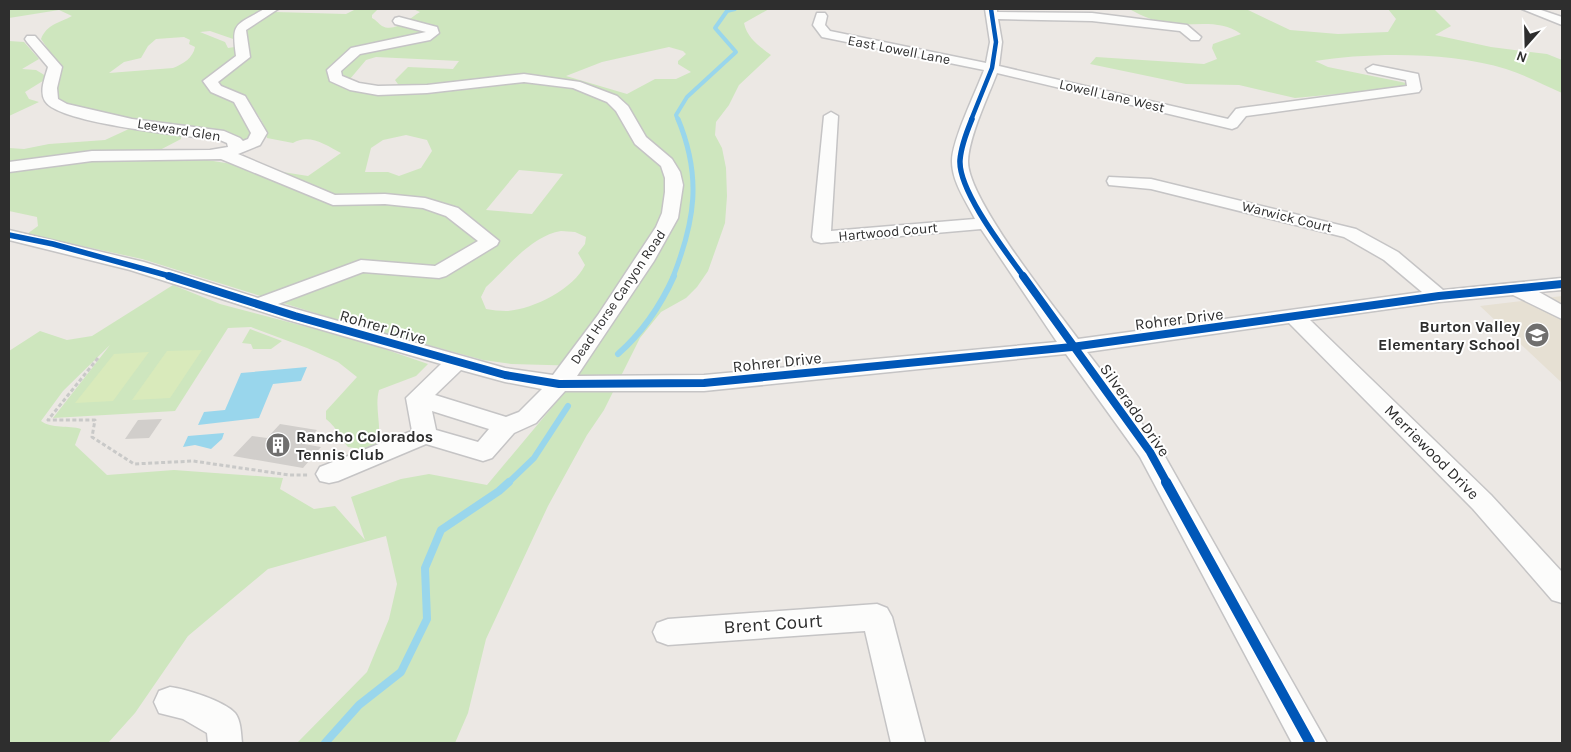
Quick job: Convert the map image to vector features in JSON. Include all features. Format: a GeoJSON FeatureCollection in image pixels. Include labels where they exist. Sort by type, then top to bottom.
{"type":"FeatureCollection","features":[{"type":"Feature","properties":{"kind":"street"},"geometry":{"type":"LineString","coordinates":[[230,152],[254,142],[259,133],[240,99],[216,89],[210,81],[243,56],[239,33],[241,28],[272,9]]}},
{"type":"Feature","properties":{"kind":"street"},"geometry":{"type":"LineString","coordinates":[[1528,9],[1562,21]]}},
{"type":"Feature","properties":{"kind":"street"},"geometry":{"type":"LineString","coordinates":[[992,12],[1092,17],[1183,28],[1195,38]]}},
{"type":"Feature","properties":{"kind":"street","name":"Silverado Drive"},"geometry":{"type":"LineString","coordinates":[[992,12],[996,42],[992,68],[969,126],[960,161],[966,186],[986,223],[1072,347],[1150,452],[1310,743]]}},
{"type":"Feature","properties":{"kind":"street","name":"East Lowell Lane"},"geometry":{"type":"LineString","coordinates":[[821,16],[819,25],[826,34],[992,68]]}},
{"type":"Feature","properties":{"kind":"street","name":"Dead Horse Canyon Road"},"geometry":{"type":"LineString","coordinates":[[438,20],[402,22],[433,30],[433,33],[426,37],[356,51],[334,70],[334,78],[354,87],[394,90],[504,78],[544,78],[571,84],[610,98],[620,106],[637,136],[670,167],[674,195],[670,217],[658,240],[559,384]]}},
{"type":"Feature","properties":{"kind":"street","name":"Leeward Glen"},"geometry":{"type":"LineString","coordinates":[[9,167],[92,156],[230,152],[235,141],[224,136],[92,118],[56,105],[51,99],[49,88],[55,67],[31,39]]}},
{"type":"Feature","properties":{"kind":"street","name":"Lowell Lane West"},"geometry":{"type":"LineString","coordinates":[[992,68],[1232,124],[1241,112],[1414,89],[1413,77],[1373,69]]}},
{"type":"Feature","properties":{"kind":"street","name":"Hartwood Court"},"geometry":{"type":"LineString","coordinates":[[831,116],[821,237],[986,223]]}},
{"type":"Feature","properties":{"kind":"street"},"geometry":{"type":"LineString","coordinates":[[230,152],[333,200],[385,199],[425,204],[452,212],[490,242],[439,272],[361,266],[259,304]]}},
{"type":"Feature","properties":{"kind":"street","name":"Warwick Court"},"geometry":{"type":"LineString","coordinates":[[1115,181],[1152,184],[1350,233],[1391,256],[1439,296]]}},
{"type":"Feature","properties":{"kind":"street","name":"Rohrer Drive"},"geometry":{"type":"LineString","coordinates":[[9,235],[53,244],[137,266],[456,362],[505,375],[559,384],[704,383],[1072,347],[1296,318],[1439,296],[1562,284]]}},
{"type":"Feature","properties":{"kind":"street"},"geometry":{"type":"LineString","coordinates":[[1516,288],[1562,312]]}},
{"type":"Feature","properties":{"kind":"street","name":"Merriewood Drive"},"geometry":{"type":"LineString","coordinates":[[1296,318],[1482,502],[1562,591]]}},
{"type":"Feature","properties":{"kind":"street"},"geometry":{"type":"LineString","coordinates":[[418,398],[456,362]]}},
{"type":"Feature","properties":{"kind":"street"},"geometry":{"type":"LineString","coordinates":[[329,474],[425,435],[483,452],[507,426],[528,418],[559,384]]}},
{"type":"Feature","properties":{"kind":"street"},"geometry":{"type":"LineString","coordinates":[[418,398],[507,426]]}},
{"type":"Feature","properties":{"kind":"street"},"geometry":{"type":"LineString","coordinates":[[418,398],[425,435]]}},
{"type":"Feature","properties":{"kind":"street","name":"Brent Court"},"geometry":{"type":"LineString","coordinates":[[668,632],[877,617],[908,743]]}},
{"type":"Feature","properties":{"kind":"street"},"geometry":{"type":"LineString","coordinates":[[170,702],[188,704],[224,724],[225,743]]}},
{"type":"Feature","properties":{"kind":"path"},"geometry":{"type":"LineString","coordinates":[[98,358],[48,420],[95,420],[92,437],[134,464],[193,461],[289,475],[329,474]]}},
{"type":"Feature","properties":{"kind":"shaded area","name":"Burton Valley Elementary School"},"geometry":{"type":"Polygon","coordinates":[[[1562,296],[1562,383],[1480,306],[1562,296]]]}},
{"type":"Feature","properties":{"kind":"green space"},"geometry":{"type":"Polygon","coordinates":[[[9,9],[266,9],[235,29],[239,41],[210,31],[200,32],[225,42],[228,48],[248,45],[246,33],[250,25],[262,16],[275,12],[346,14],[356,9],[378,9],[372,15],[372,18],[382,26],[392,28],[420,12],[413,9],[769,9],[744,23],[751,37],[771,55],[739,85],[729,105],[716,122],[715,135],[722,148],[726,168],[727,196],[725,223],[708,271],[697,287],[686,298],[661,312],[640,338],[604,410],[587,435],[548,506],[486,639],[468,713],[455,743],[297,743],[367,672],[389,619],[397,584],[386,536],[268,569],[188,636],[135,713],[108,743],[9,743],[9,351],[40,331],[67,340],[92,336],[173,285],[220,304],[361,341],[428,364],[416,376],[379,390],[377,404],[379,439],[377,445],[360,449],[348,447],[326,419],[326,411],[357,377],[338,362],[251,327],[228,328],[175,411],[53,418],[110,345],[63,391],[41,421],[55,426],[81,429],[75,445],[107,475],[174,470],[283,478],[280,489],[314,509],[335,506],[365,540],[351,497],[401,479],[429,474],[487,485],[579,375],[584,366],[511,364],[483,360],[344,322],[142,259],[27,234],[38,226],[37,217],[9,211],[9,148],[24,149],[49,144],[105,140],[144,122],[63,104],[56,96],[56,61],[41,39],[50,27],[72,16],[59,10],[9,18],[9,9]],[[184,37],[156,39],[148,46],[141,58],[124,62],[109,73],[173,68],[187,60],[194,51],[195,47],[189,44],[190,40],[184,37]],[[669,47],[602,62],[566,76],[627,94],[655,79],[676,79],[691,72],[678,64],[678,61],[686,54],[683,51],[669,47]],[[376,57],[366,60],[350,79],[331,79],[338,85],[363,93],[421,88],[400,87],[395,80],[408,67],[453,69],[459,61],[376,57]],[[215,84],[208,89],[238,106],[247,120],[251,138],[245,143],[197,128],[156,152],[308,176],[341,153],[317,141],[305,139],[293,143],[267,138],[262,121],[247,97],[215,84]],[[406,135],[383,140],[371,148],[365,172],[388,172],[399,176],[421,168],[432,151],[427,140],[406,135]],[[519,170],[486,210],[532,214],[563,174],[519,170]],[[561,231],[540,239],[520,253],[486,287],[481,297],[486,309],[506,311],[528,307],[551,297],[580,274],[585,265],[578,253],[585,244],[586,237],[575,232],[561,231]]]}},
{"type":"Feature","properties":{"kind":"green space"},"geometry":{"type":"Polygon","coordinates":[[[1129,9],[1246,9],[1290,30],[1338,34],[1388,32],[1396,19],[1388,9],[1434,9],[1451,26],[1435,35],[1491,47],[1547,54],[1562,60],[1562,93],[1527,77],[1485,63],[1411,55],[1361,56],[1315,61],[1328,67],[1421,86],[1295,98],[1239,85],[1186,84],[1090,64],[1096,57],[1204,64],[1217,59],[1212,48],[1213,44],[1241,34],[1225,26],[1161,22],[1129,9]]]}},
{"type":"Feature","properties":{"kind":"green space"},"geometry":{"type":"Polygon","coordinates":[[[9,41],[24,42],[39,59],[22,69],[36,70],[46,76],[46,79],[25,92],[29,99],[39,102],[9,116],[9,41]]]}},
{"type":"Feature","properties":{"kind":"green space"},"geometry":{"type":"Polygon","coordinates":[[[250,329],[282,341],[271,349],[253,349],[251,344],[242,343],[250,329]]]}},
{"type":"Feature","properties":{"kind":"green space"},"geometry":{"type":"Polygon","coordinates":[[[202,350],[170,398],[132,400],[167,351],[202,350]]]}},
{"type":"Feature","properties":{"kind":"green space"},"geometry":{"type":"Polygon","coordinates":[[[149,352],[113,401],[75,403],[114,354],[149,352]]]}},
{"type":"Feature","properties":{"kind":"water"},"geometry":{"type":"Polygon","coordinates":[[[307,367],[301,381],[273,384],[259,418],[198,425],[204,412],[225,410],[241,373],[307,367]]]}},
{"type":"Feature","properties":{"kind":"water"},"geometry":{"type":"Polygon","coordinates":[[[224,433],[222,439],[211,449],[195,445],[183,447],[188,436],[224,433]]]}},
{"type":"Feature","properties":{"kind":"building"},"geometry":{"type":"Polygon","coordinates":[[[162,419],[149,438],[125,439],[138,420],[162,419]]]}},
{"type":"Feature","properties":{"kind":"building","name":"Rancho Colorados Tennis Club"},"geometry":{"type":"Polygon","coordinates":[[[280,424],[317,430],[304,444],[321,447],[303,468],[233,456],[252,436],[267,438],[280,424]]]}},
{"type":"Feature","properties":{"kind":"waterway"},"geometry":{"type":"LineString","coordinates":[[678,120],[676,115],[687,97],[736,52],[715,28],[727,11],[735,9]]}},
{"type":"Feature","properties":{"kind":"waterway"},"geometry":{"type":"LineString","coordinates":[[673,277],[681,257],[691,218],[693,199],[690,160],[686,140],[678,119]]}},
{"type":"Feature","properties":{"kind":"waterway"},"geometry":{"type":"LineString","coordinates":[[618,354],[650,318],[674,276]]}},
{"type":"Feature","properties":{"kind":"waterway"},"geometry":{"type":"LineString","coordinates":[[508,483],[534,458],[568,406]]}},
{"type":"Feature","properties":{"kind":"waterway"},"geometry":{"type":"LineString","coordinates":[[325,743],[359,705],[401,672],[427,619],[425,568],[441,530],[499,491],[509,482]]}},
{"type":"Feature","properties":{"kind":"cycle path"},"geometry":{"type":"LineString","coordinates":[[991,9],[996,42],[992,68],[969,126],[960,161],[966,186],[986,223],[1072,347],[1150,452],[1310,743]]}},
{"type":"Feature","properties":{"kind":"cycle path"},"geometry":{"type":"LineString","coordinates":[[9,235],[53,244],[137,266],[295,316],[505,375],[559,384],[704,383],[1072,347],[1439,296],[1562,284]]}},
{"type":"Feature","properties":{"kind":"place","name":"Burton Valley Elementary School"},"geometry":{"type":"Point","coordinates":[1537,335]}},
{"type":"Feature","properties":{"kind":"place","name":"Rancho Colorados Tennis Club"},"geometry":{"type":"Point","coordinates":[278,445]}}]}
